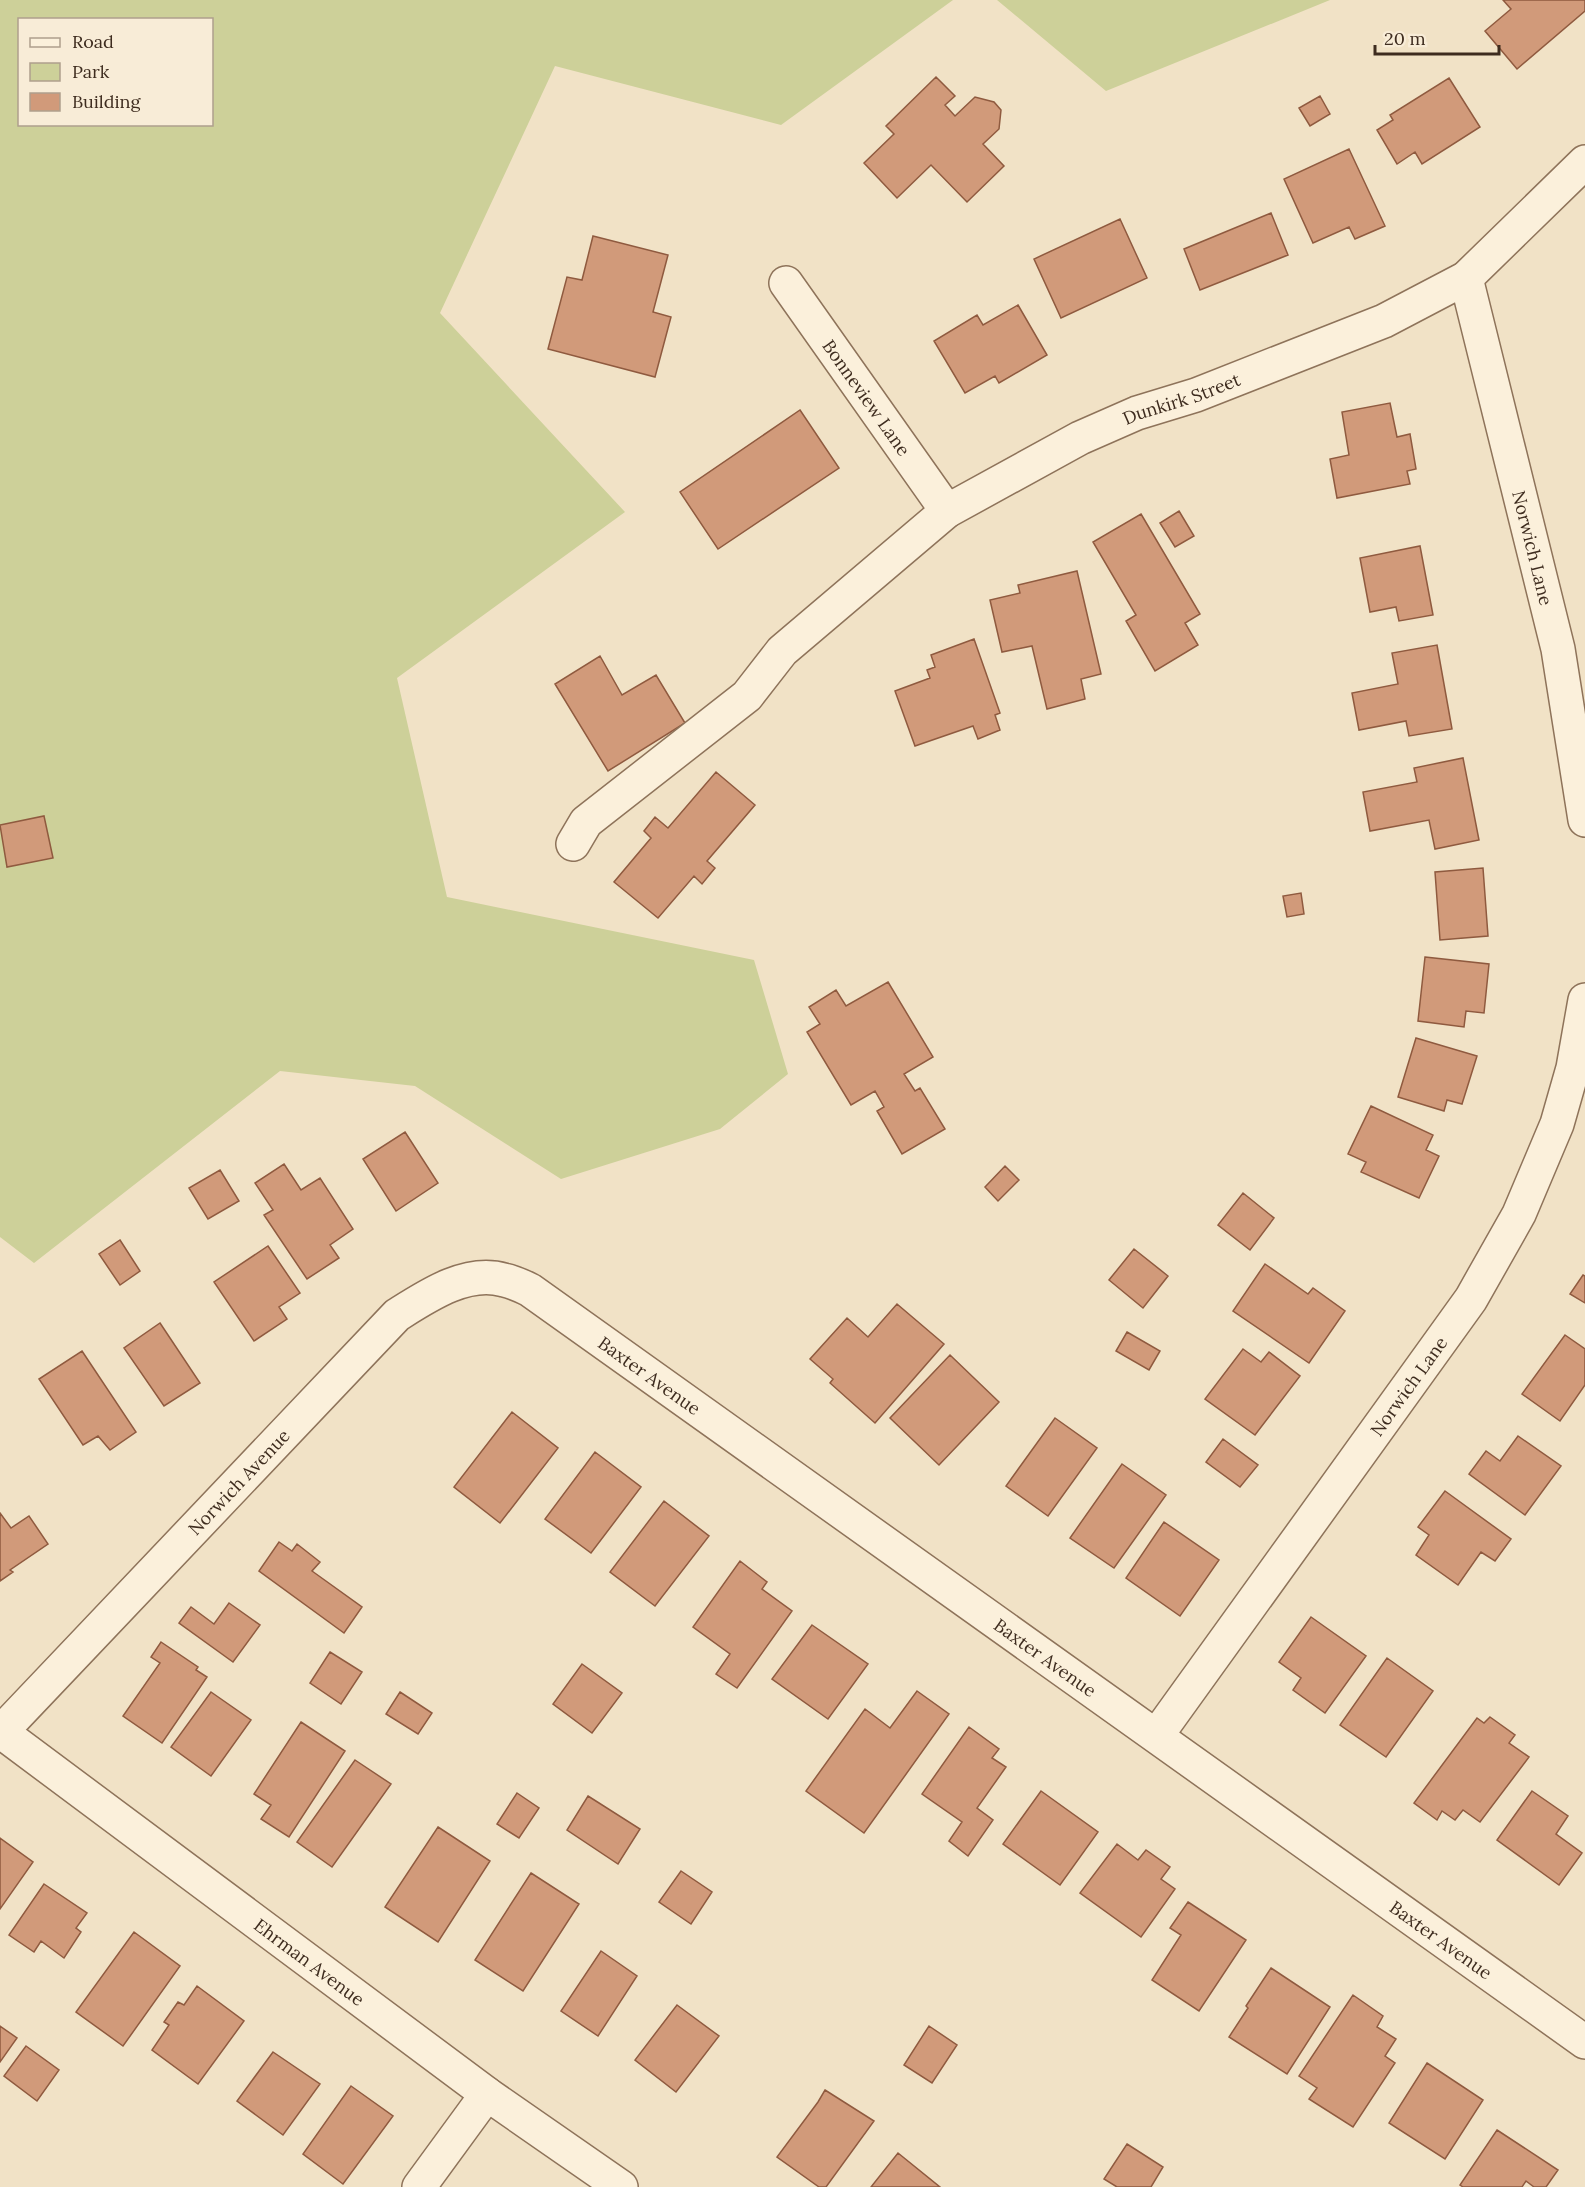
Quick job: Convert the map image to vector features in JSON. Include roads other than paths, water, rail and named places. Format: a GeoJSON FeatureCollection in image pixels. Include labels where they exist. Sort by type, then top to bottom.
{"type":"FeatureCollection","features":[{"type":"Feature","properties":{"kind":"street","name":"Dunkirk Street"},"geometry":{"type":"LineString","coordinates":[[573,844],[586,822],[747,696],[782,651],[947,511],[1080,438],[1137,413],[1196,395],[1384,321],[1466,278],[1585,162]]}},
{"type":"Feature","properties":{"kind":"street","name":"Norwich Lane"},"geometry":{"type":"LineString","coordinates":[[1466,278],[1558,650],[1585,820]]}},
{"type":"Feature","properties":{"kind":"street","name":"Bonneview Lane"},"geometry":{"type":"LineString","coordinates":[[786,284],[947,511]]}},
{"type":"Feature","properties":{"kind":"street"},"geometry":{"type":"LineString","coordinates":[[1558,650],[1585,670]]}},
{"type":"Feature","properties":{"kind":"street","name":"Norwich Lane"},"geometry":{"type":"LineString","coordinates":[[1157,1735],[1471,1299],[1520,1214],[1557,1124],[1573,1068],[1585,1000]]}},
{"type":"Feature","properties":{"kind":"street","name":"Norwich Avenue"},"geometry":{"type":"LineString","coordinates":[[0,1731],[397,1315],[434,1292],[475,1278],[503,1279]]}},
{"type":"Feature","properties":{"kind":"street","name":"Baxter Avenue"},"geometry":{"type":"LineString","coordinates":[[503,1279],[530,1290],[1585,2042]]}},
{"type":"Feature","properties":{"kind":"street","name":"Ehrman Avenue"},"geometry":{"type":"LineString","coordinates":[[0,1731],[487,2094],[621,2187]]}},
{"type":"Feature","properties":{"kind":"street"},"geometry":{"type":"LineString","coordinates":[[419,2187],[487,2094]]}}]}
